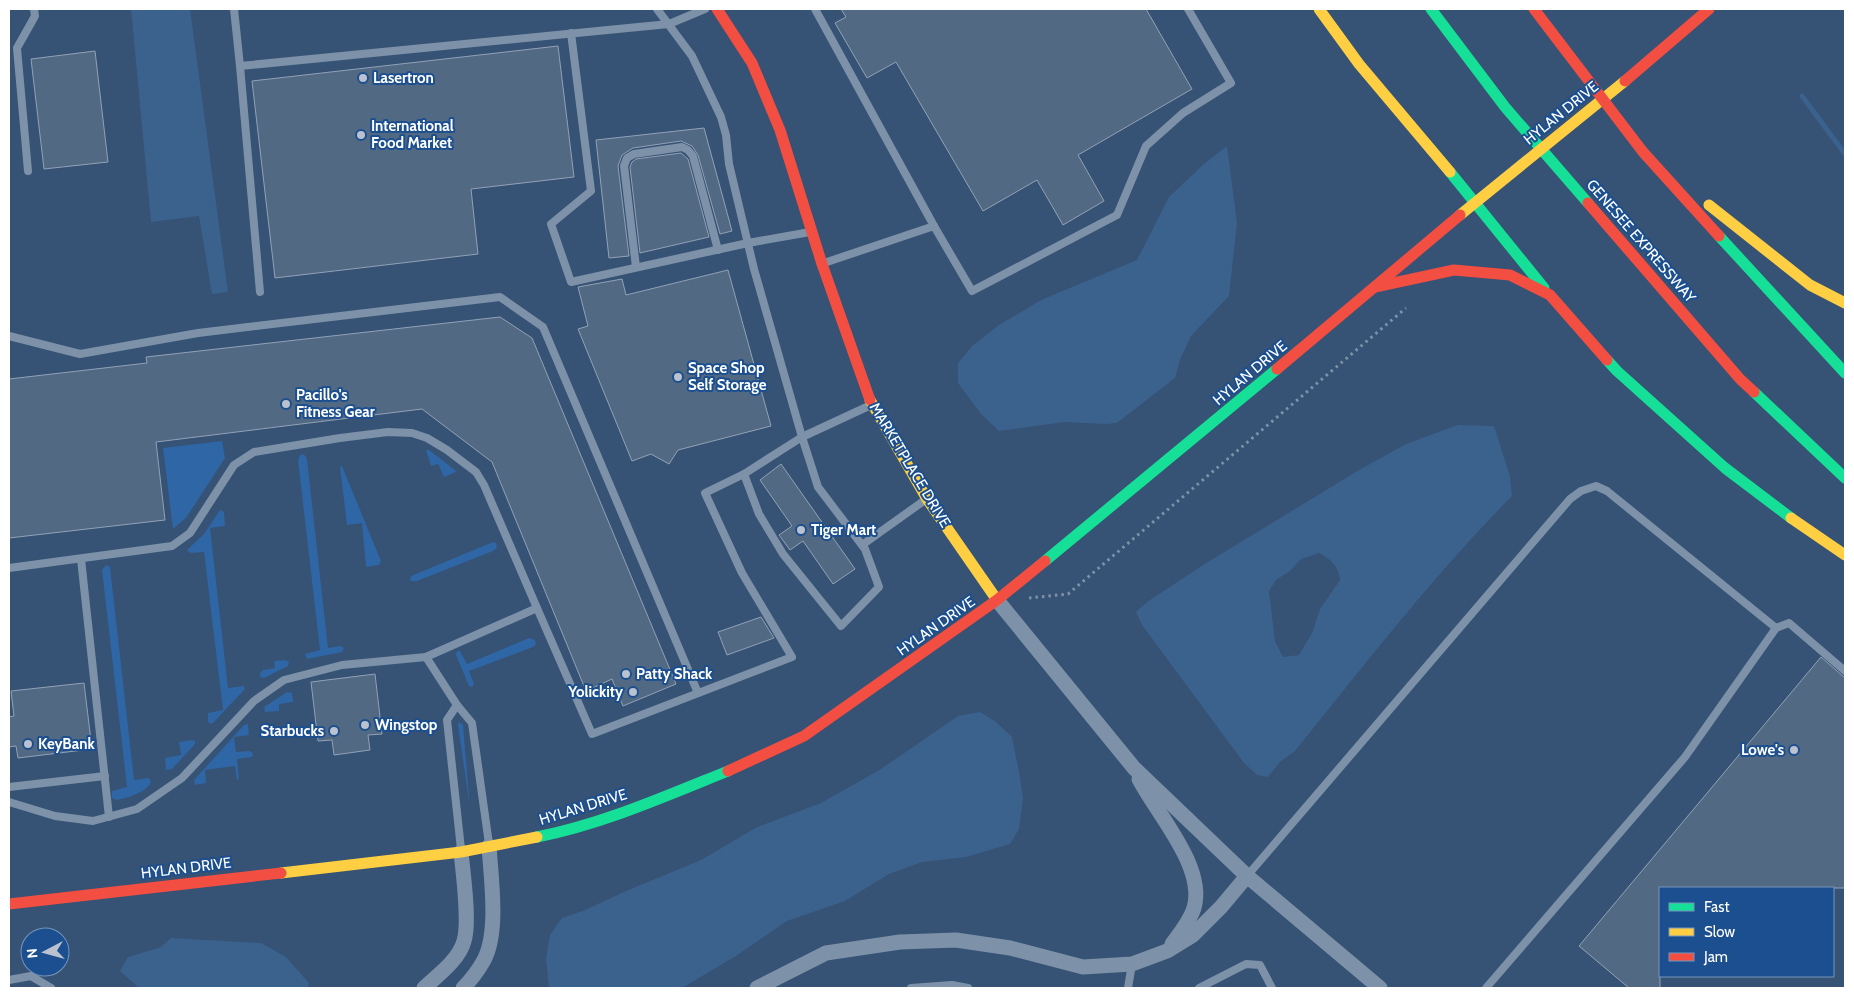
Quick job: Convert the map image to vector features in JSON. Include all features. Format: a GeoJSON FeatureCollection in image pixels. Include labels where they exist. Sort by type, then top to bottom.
{"type":"FeatureCollection","features":[{"type":"Feature","properties":{"kind":"main road","name":"MARKETPLACE DRIVE"},"geometry":{"type":"LineString","coordinates":[[717,9],[752,63],[780,130],[822,264],[872,405],[927,498],[997,600]]}},
{"type":"Feature","properties":{"kind":"main road"},"geometry":{"type":"LineString","coordinates":[[1319,9],[1378,86],[1494,224],[1550,295],[1617,370],[1725,468],[1820,539],[1845,555]]}},
{"type":"Feature","properties":{"kind":"main road","name":"GENESEE EXPRESSWAY"},"geometry":{"type":"LineString","coordinates":[[1431,9],[1505,107],[1740,379],[1845,478]]}},
{"type":"Feature","properties":{"kind":"main road"},"geometry":{"type":"LineString","coordinates":[[1534,9],[1643,152],[1845,373]]}},
{"type":"Feature","properties":{"kind":"main road","name":"HYLAN DRIVE"},"geometry":{"type":"LineString","coordinates":[[9,904],[461,852],[547,835],[657,800],[733,769],[804,736],[997,600],[1210,426],[1475,203],[1658,54],[1709,9]]}},
{"type":"Feature","properties":{"kind":"main road"},"geometry":{"type":"LineString","coordinates":[[1643,152],[1810,285],[1845,303]]}},
{"type":"Feature","properties":{"kind":"main road"},"geometry":{"type":"LineString","coordinates":[[1375,287],[1454,270],[1510,275],[1550,295]]}},
{"type":"Feature","properties":{"kind":"street","name":"MARKETPLACE DRIVE"},"geometry":{"type":"LineString","coordinates":[[997,600],[1134,768],[1247,876],[1380,988]]}},
{"type":"Feature","properties":{"kind":"street","name":"MARKETPLACE DRIVE"},"geometry":{"type":"LineString","coordinates":[[1134,768],[1148,797],[1191,864],[1195,882],[1195,907],[1187,923],[1167,951]]}},
{"type":"Feature","properties":{"kind":"street"},"geometry":{"type":"LineString","coordinates":[[463,988],[484,960],[491,940],[492,914],[489,846]]}},
{"type":"Feature","properties":{"kind":"street"},"geometry":{"type":"LineString","coordinates":[[424,988],[457,955],[464,941],[466,920],[461,852]]}},
{"type":"Feature","properties":{"kind":"street"},"geometry":{"type":"LineString","coordinates":[[757,988],[826,953],[900,942],[956,940],[1010,948],[1083,967],[1132,964],[1167,951],[1193,935],[1222,907],[1247,876]]}},
{"type":"Feature","properties":{"kind":"lane"},"geometry":{"type":"LineString","coordinates":[[28,171],[17,48],[35,16],[34,9]]}},
{"type":"Feature","properties":{"kind":"lane"},"geometry":{"type":"LineString","coordinates":[[234,9],[260,292]]}},
{"type":"Feature","properties":{"kind":"lane"},"geometry":{"type":"LineString","coordinates":[[657,9],[692,56],[721,117],[726,135],[729,164],[748,243],[818,488],[862,545],[879,586],[841,626],[783,554],[759,514],[744,474]]}},
{"type":"Feature","properties":{"kind":"lane"},"geometry":{"type":"LineString","coordinates":[[240,66],[669,24],[705,9]]}},
{"type":"Feature","properties":{"kind":"lane"},"geometry":{"type":"LineString","coordinates":[[815,9],[934,226],[972,291],[1117,215],[1146,146],[1183,112],[1231,83],[1188,9]]}},
{"type":"Feature","properties":{"kind":"lane"},"geometry":{"type":"LineString","coordinates":[[571,33],[591,191],[551,224],[571,282],[748,243],[812,232]]}},
{"type":"Feature","properties":{"kind":"lane"},"geometry":{"type":"LineString","coordinates":[[636,268],[624,166],[627,158],[634,154],[682,147],[688,150],[693,156],[718,250]]}},
{"type":"Feature","properties":{"kind":"lane"},"geometry":{"type":"LineString","coordinates":[[822,264],[934,226]]}},
{"type":"Feature","properties":{"kind":"lane"},"geometry":{"type":"LineString","coordinates":[[9,336],[80,354],[198,333],[500,297],[543,327],[698,693]]}},
{"type":"Feature","properties":{"kind":"lane"},"geometry":{"type":"LineString","coordinates":[[9,568],[172,546],[190,533],[234,465],[254,452],[340,438],[404,432],[418,434],[435,442],[476,472],[484,485],[592,734],[792,657],[742,573],[705,493],[744,474],[802,437],[872,405]]}},
{"type":"Feature","properties":{"kind":"lane"},"geometry":{"type":"LineString","coordinates":[[1247,876],[1570,499],[1581,491],[1596,486],[1607,491],[1776,628]]}},
{"type":"Feature","properties":{"kind":"lane"},"geometry":{"type":"LineString","coordinates":[[862,545],[927,498]]}},
{"type":"Feature","properties":{"kind":"lane"},"geometry":{"type":"LineString","coordinates":[[81,559],[109,817]]}},
{"type":"Feature","properties":{"kind":"lane"},"geometry":{"type":"LineString","coordinates":[[9,802],[55,816],[93,820],[137,808],[182,778],[254,701],[284,680],[342,665],[426,657],[537,608]]}},
{"type":"Feature","properties":{"kind":"lane"},"geometry":{"type":"LineString","coordinates":[[1486,988],[1685,757],[1776,628],[1789,623],[1845,671]]}},
{"type":"Feature","properties":{"kind":"lane"},"geometry":{"type":"LineString","coordinates":[[426,657],[457,705],[472,723],[489,846]]}},
{"type":"Feature","properties":{"kind":"lane"},"geometry":{"type":"LineString","coordinates":[[457,705],[447,720],[461,852]]}},
{"type":"Feature","properties":{"kind":"lane"},"geometry":{"type":"LineString","coordinates":[[9,787],[105,776]]}},
{"type":"Feature","properties":{"kind":"lane"},"geometry":{"type":"LineString","coordinates":[[1128,988],[1132,964]]}},
{"type":"Feature","properties":{"kind":"lane"},"geometry":{"type":"LineString","coordinates":[[1199,988],[1246,964],[1260,965],[1272,988]]}},
{"type":"Feature","properties":{"kind":"lane"},"geometry":{"type":"LineString","coordinates":[[9,980],[30,976],[51,988]]}},
{"type":"Feature","properties":{"kind":"lane"},"geometry":{"type":"LineString","coordinates":[[911,988],[952,985],[968,988]]}},
{"type":"Feature","properties":{"kind":"path"},"geometry":{"type":"LineString","coordinates":[[1024,598],[1068,594],[1406,308]]}},
{"type":"Feature","properties":{"kind":"shaded area"},"geometry":{"type":"Polygon","coordinates":[[[131,9],[190,9],[228,292],[212,294],[199,216],[151,222],[131,9]]]}},
{"type":"Feature","properties":{"kind":"shaded area"},"geometry":{"type":"Polygon","coordinates":[[[1227,146],[1237,223],[1229,296],[1191,336],[1180,360],[1175,378],[1117,423],[1065,422],[999,431],[981,414],[958,383],[958,363],[972,346],[999,325],[1041,300],[1137,260],[1169,197],[1204,164],[1227,146]]]}},
{"type":"Feature","properties":{"kind":"shaded area"},"geometry":{"type":"Polygon","coordinates":[[[1458,425],[1494,426],[1510,476],[1512,496],[1427,589],[1295,751],[1280,762],[1268,777],[1257,775],[1244,763],[1142,625],[1136,612],[1147,602],[1203,565],[1359,470],[1406,444],[1458,425]],[[1319,553],[1301,559],[1290,571],[1276,580],[1269,591],[1275,641],[1283,657],[1299,655],[1312,633],[1320,609],[1340,580],[1336,567],[1319,553]]]}},
{"type":"Feature","properties":{"kind":"shaded area"},"geometry":{"type":"Polygon","coordinates":[[[222,441],[225,458],[186,518],[173,529],[163,448],[222,441]]]}},
{"type":"Feature","properties":{"kind":"shaded area"},"geometry":{"type":"Polygon","coordinates":[[[426,450],[429,450],[456,472],[444,477],[438,464],[431,466],[426,450]]]}},
{"type":"Feature","properties":{"kind":"shaded area"},"geometry":{"type":"Polygon","coordinates":[[[304,454],[307,459],[328,648],[341,646],[344,648],[342,652],[307,659],[305,654],[320,650],[298,460],[300,455],[304,454]]]}},
{"type":"Feature","properties":{"kind":"shaded area"},"geometry":{"type":"Polygon","coordinates":[[[342,466],[381,561],[379,565],[366,567],[362,523],[347,525],[340,467],[342,466]]]}},
{"type":"Feature","properties":{"kind":"shaded area"},"geometry":{"type":"Polygon","coordinates":[[[220,510],[224,512],[225,526],[210,528],[228,688],[244,686],[245,689],[211,724],[208,722],[208,713],[223,710],[204,552],[190,553],[187,550],[204,534],[220,510]]]}},
{"type":"Feature","properties":{"kind":"shaded area"},"geometry":{"type":"Polygon","coordinates":[[[493,542],[496,543],[497,548],[493,551],[417,581],[410,581],[411,576],[493,542]]]}},
{"type":"Feature","properties":{"kind":"shaded area"},"geometry":{"type":"Polygon","coordinates":[[[106,565],[110,567],[134,780],[149,778],[151,782],[141,792],[117,800],[112,798],[112,791],[127,787],[102,570],[106,565]]]}},
{"type":"Feature","properties":{"kind":"shaded area"},"geometry":{"type":"Polygon","coordinates":[[[529,638],[535,640],[536,644],[533,647],[469,671],[474,684],[472,687],[469,686],[456,655],[457,651],[460,651],[467,664],[529,638]]]}},
{"type":"Feature","properties":{"kind":"shaded area"},"geometry":{"type":"Polygon","coordinates":[[[286,660],[289,663],[288,666],[264,678],[260,677],[260,673],[263,670],[275,668],[274,661],[286,660]]]}},
{"type":"Feature","properties":{"kind":"shaded area"},"geometry":{"type":"Polygon","coordinates":[[[287,692],[292,693],[293,702],[279,704],[279,711],[265,712],[264,707],[287,692]]]}},
{"type":"Feature","properties":{"kind":"shaded area"},"geometry":{"type":"Polygon","coordinates":[[[980,712],[995,721],[1012,737],[1023,799],[1019,829],[1010,844],[966,857],[922,862],[889,874],[845,901],[787,921],[736,956],[682,988],[549,988],[546,958],[550,935],[562,918],[583,911],[701,860],[757,827],[821,803],[881,769],[958,716],[980,712]]]}},
{"type":"Feature","properties":{"kind":"shaded area"},"geometry":{"type":"Polygon","coordinates":[[[459,722],[463,725],[470,808],[458,725],[459,722]]]}},
{"type":"Feature","properties":{"kind":"shaded area"},"geometry":{"type":"Polygon","coordinates":[[[248,724],[249,735],[234,737],[236,752],[249,751],[253,753],[252,757],[237,759],[239,779],[237,780],[235,766],[205,770],[206,783],[195,785],[194,780],[244,725],[248,724]]]}},
{"type":"Feature","properties":{"kind":"shaded area"},"geometry":{"type":"Polygon","coordinates":[[[195,741],[195,744],[172,769],[166,770],[165,758],[181,755],[179,742],[195,741]]]}},
{"type":"Feature","properties":{"kind":"shaded area"},"geometry":{"type":"Polygon","coordinates":[[[171,938],[261,943],[286,957],[309,983],[308,988],[139,988],[120,971],[128,957],[161,947],[171,938]]]}},
{"type":"Feature","properties":{"kind":"building"},"geometry":{"type":"Polygon","coordinates":[[[841,9],[1146,9],[1192,89],[1078,155],[1104,201],[1063,225],[1037,180],[983,211],[896,62],[867,78],[835,23],[846,17],[841,9]]]}},
{"type":"Feature","properties":{"kind":"building","name":"International Food Market"},"geometry":{"type":"Polygon","coordinates":[[[558,46],[574,177],[471,189],[478,254],[275,278],[252,81],[558,46]]]}},
{"type":"Feature","properties":{"kind":"building"},"geometry":{"type":"Polygon","coordinates":[[[95,51],[108,162],[44,169],[31,59],[95,51]]]}},
{"type":"Feature","properties":{"kind":"building"},"geometry":{"type":"Polygon","coordinates":[[[704,128],[732,231],[720,234],[698,155],[692,146],[681,141],[633,148],[622,155],[618,166],[629,256],[609,258],[596,140],[704,128]]]}},
{"type":"Feature","properties":{"kind":"building"},"geometry":{"type":"Polygon","coordinates":[[[681,153],[688,159],[709,237],[640,253],[630,167],[632,162],[636,159],[681,153]]]}},
{"type":"Feature","properties":{"kind":"building","name":"Space Shop Self Storage"},"geometry":{"type":"Polygon","coordinates":[[[728,270],[771,426],[678,450],[669,464],[651,454],[632,461],[578,329],[588,326],[578,287],[622,279],[626,295],[728,270]]]}},
{"type":"Feature","properties":{"kind":"building"},"geometry":{"type":"Polygon","coordinates":[[[500,317],[532,338],[676,684],[623,706],[612,679],[586,691],[492,462],[422,409],[156,442],[165,520],[9,538],[9,379],[147,363],[146,357],[500,317]]]}},
{"type":"Feature","properties":{"kind":"building"},"geometry":{"type":"Polygon","coordinates":[[[781,464],[855,569],[833,584],[803,541],[790,550],[779,535],[792,526],[760,480],[781,464]]]}},
{"type":"Feature","properties":{"kind":"building"},"geometry":{"type":"Polygon","coordinates":[[[761,617],[774,638],[727,655],[718,632],[761,617]]]}},
{"type":"Feature","properties":{"kind":"building","name":"Lowe's"},"geometry":{"type":"Polygon","coordinates":[[[1821,657],[1845,678],[1845,888],[1659,887],[1660,988],[1629,988],[1579,946],[1821,657]]]}},
{"type":"Feature","properties":{"kind":"building"},"geometry":{"type":"Polygon","coordinates":[[[375,674],[382,734],[368,735],[370,750],[334,755],[332,740],[318,741],[311,682],[375,674]]]}},
{"type":"Feature","properties":{"kind":"building"},"geometry":{"type":"Polygon","coordinates":[[[84,683],[92,749],[18,758],[16,746],[9,747],[9,717],[14,716],[11,691],[84,683]]]}},
{"type":"Feature","properties":{"kind":"waterway"},"geometry":{"type":"LineString","coordinates":[[1802,96],[1845,154]]}},
{"type":"Feature","properties":{"kind":"traffic: fast"},"geometry":{"type":"LineString","coordinates":[[1431,9],[1505,107],[1588,203]]}},
{"type":"Feature","properties":{"kind":"traffic: fast"},"geometry":{"type":"LineString","coordinates":[[1450,172],[1544,288]]}},
{"type":"Feature","properties":{"kind":"traffic: fast"},"geometry":{"type":"LineString","coordinates":[[1719,236],[1845,373]]}},
{"type":"Feature","properties":{"kind":"traffic: fast"},"geometry":{"type":"LineString","coordinates":[[1607,360],[1725,468],[1791,518]]}},
{"type":"Feature","properties":{"kind":"traffic: fast"},"geometry":{"type":"LineString","coordinates":[[1045,561],[1277,369]]}},
{"type":"Feature","properties":{"kind":"traffic: fast"},"geometry":{"type":"LineString","coordinates":[[1754,392],[1845,478]]}},
{"type":"Feature","properties":{"kind":"traffic: fast"},"geometry":{"type":"LineString","coordinates":[[537,837],[610,817],[728,771]]}},
{"type":"Feature","properties":{"kind":"traffic: slow"},"geometry":{"type":"LineString","coordinates":[[1319,9],[1359,64],[1450,172]]}},
{"type":"Feature","properties":{"kind":"traffic: slow"},"geometry":{"type":"LineString","coordinates":[[1460,215],[1625,81]]}},
{"type":"Feature","properties":{"kind":"traffic: slow"},"geometry":{"type":"LineString","coordinates":[[1709,205],[1810,285],[1845,303]]}},
{"type":"Feature","properties":{"kind":"traffic: slow"},"geometry":{"type":"LineString","coordinates":[[870,400],[927,499],[997,600]]}},
{"type":"Feature","properties":{"kind":"traffic: slow"},"geometry":{"type":"LineString","coordinates":[[1791,518],[1845,555]]}},
{"type":"Feature","properties":{"kind":"traffic: slow"},"geometry":{"type":"LineString","coordinates":[[281,873],[461,852],[537,837]]}},
{"type":"Feature","properties":{"kind":"traffic: jam"},"geometry":{"type":"LineString","coordinates":[[717,9],[752,63],[780,130],[822,264],[870,400]]}},
{"type":"Feature","properties":{"kind":"traffic: jam"},"geometry":{"type":"LineString","coordinates":[[1534,9],[1643,152],[1719,236]]}},
{"type":"Feature","properties":{"kind":"traffic: jam"},"geometry":{"type":"LineString","coordinates":[[1625,81],[1709,9]]}},
{"type":"Feature","properties":{"kind":"traffic: jam"},"geometry":{"type":"LineString","coordinates":[[1588,203],[1740,379],[1754,392]]}},
{"type":"Feature","properties":{"kind":"traffic: jam"},"geometry":{"type":"LineString","coordinates":[[1277,369],[1460,215]]}},
{"type":"Feature","properties":{"kind":"traffic: jam"},"geometry":{"type":"LineString","coordinates":[[1375,287],[1454,270],[1510,275],[1550,295],[1607,360]]}},
{"type":"Feature","properties":{"kind":"traffic: jam"},"geometry":{"type":"LineString","coordinates":[[728,771],[804,736],[997,600],[1045,561]]}},
{"type":"Feature","properties":{"kind":"traffic: jam"},"geometry":{"type":"LineString","coordinates":[[9,904],[281,873]]}},
{"type":"Feature","properties":{"kind":"place","name":"Lasertron"},"geometry":{"type":"Point","coordinates":[363,78]}},
{"type":"Feature","properties":{"kind":"place","name":"International Food Market"},"geometry":{"type":"Point","coordinates":[361,135]}},
{"type":"Feature","properties":{"kind":"place","name":"Space Shop Self Storage"},"geometry":{"type":"Point","coordinates":[678,377]}},
{"type":"Feature","properties":{"kind":"place","name":"Pacillo's Fitness Gear"},"geometry":{"type":"Point","coordinates":[286,404]}},
{"type":"Feature","properties":{"kind":"place","name":"Tiger Mart"},"geometry":{"type":"Point","coordinates":[801,530]}},
{"type":"Feature","properties":{"kind":"place","name":"Patty Shack"},"geometry":{"type":"Point","coordinates":[626,674]}},
{"type":"Feature","properties":{"kind":"place","name":"Yolickity"},"geometry":{"type":"Point","coordinates":[633,692]}},
{"type":"Feature","properties":{"kind":"place","name":"Wingstop"},"geometry":{"type":"Point","coordinates":[365,725]}},
{"type":"Feature","properties":{"kind":"place","name":"Starbucks"},"geometry":{"type":"Point","coordinates":[334,731]}},
{"type":"Feature","properties":{"kind":"place","name":"KeyBank"},"geometry":{"type":"Point","coordinates":[28,744]}},
{"type":"Feature","properties":{"kind":"place","name":"Lowe's"},"geometry":{"type":"Point","coordinates":[1794,750]}}]}
